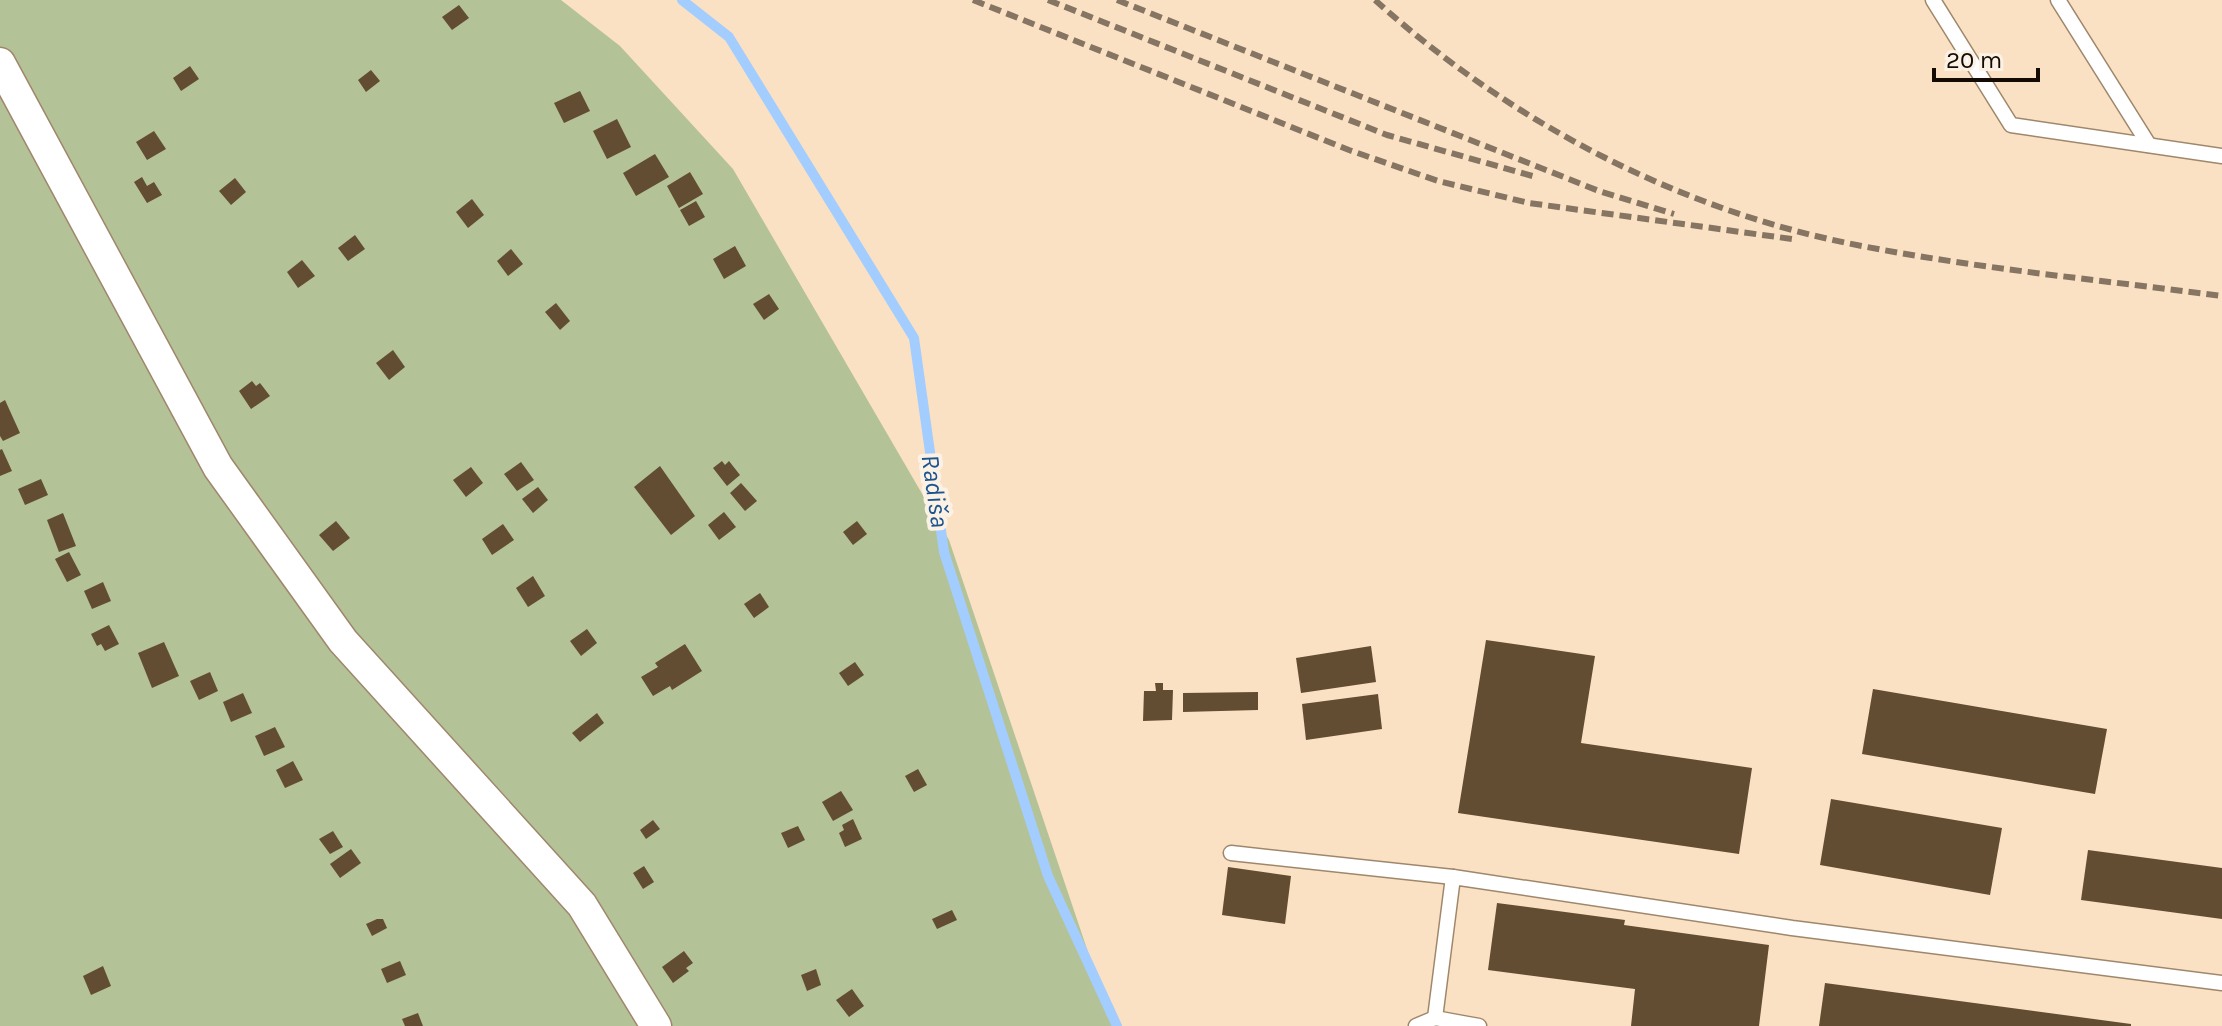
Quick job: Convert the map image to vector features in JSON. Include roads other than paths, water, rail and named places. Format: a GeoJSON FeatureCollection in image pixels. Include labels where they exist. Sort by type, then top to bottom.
{"type":"FeatureCollection","features":[{"type":"Feature","properties":{"kind":"street"},"geometry":{"type":"LineString","coordinates":[[0,63],[218,467],[343,641],[582,905],[656,1026]]}},
{"type":"Feature","properties":{"kind":"lane"},"geometry":{"type":"LineString","coordinates":[[1933,0],[2011,125],[2222,156]]}},
{"type":"Feature","properties":{"kind":"lane"},"geometry":{"type":"LineString","coordinates":[[2058,0],[2149,145]]}},
{"type":"Feature","properties":{"kind":"lane"},"geometry":{"type":"LineString","coordinates":[[1231,853],[1453,877],[1792,928],[2222,983]]}},
{"type":"Feature","properties":{"kind":"lane"},"geometry":{"type":"LineString","coordinates":[[1435,1018],[1453,877]]}},
{"type":"Feature","properties":{"kind":"lane"},"geometry":{"type":"LineString","coordinates":[[1416,1026],[1435,1018],[1479,1026]]}},
{"type":"Feature","properties":{"kind":"waterway","name":"Radiša"},"geometry":{"type":"LineString","coordinates":[[682,0],[729,37],[914,338],[944,552],[1048,876],[1117,1026]]}},
{"type":"Feature","properties":{"kind":"railway"},"geometry":{"type":"LineString","coordinates":[[973,0],[1349,150],[1438,181],[1529,203],[1792,239]]}},
{"type":"Feature","properties":{"kind":"railway"},"geometry":{"type":"LineString","coordinates":[[1048,0],[1387,135],[1536,177]]}},
{"type":"Feature","properties":{"kind":"railway"},"geometry":{"type":"LineString","coordinates":[[1117,0],[1599,191],[1674,214]]}},
{"type":"Feature","properties":{"kind":"railway"},"geometry":{"type":"LineString","coordinates":[[1375,0],[1427,44],[1541,122],[1602,156],[1664,185],[1729,210],[1795,231],[1906,254],[2222,296]]}}]}
